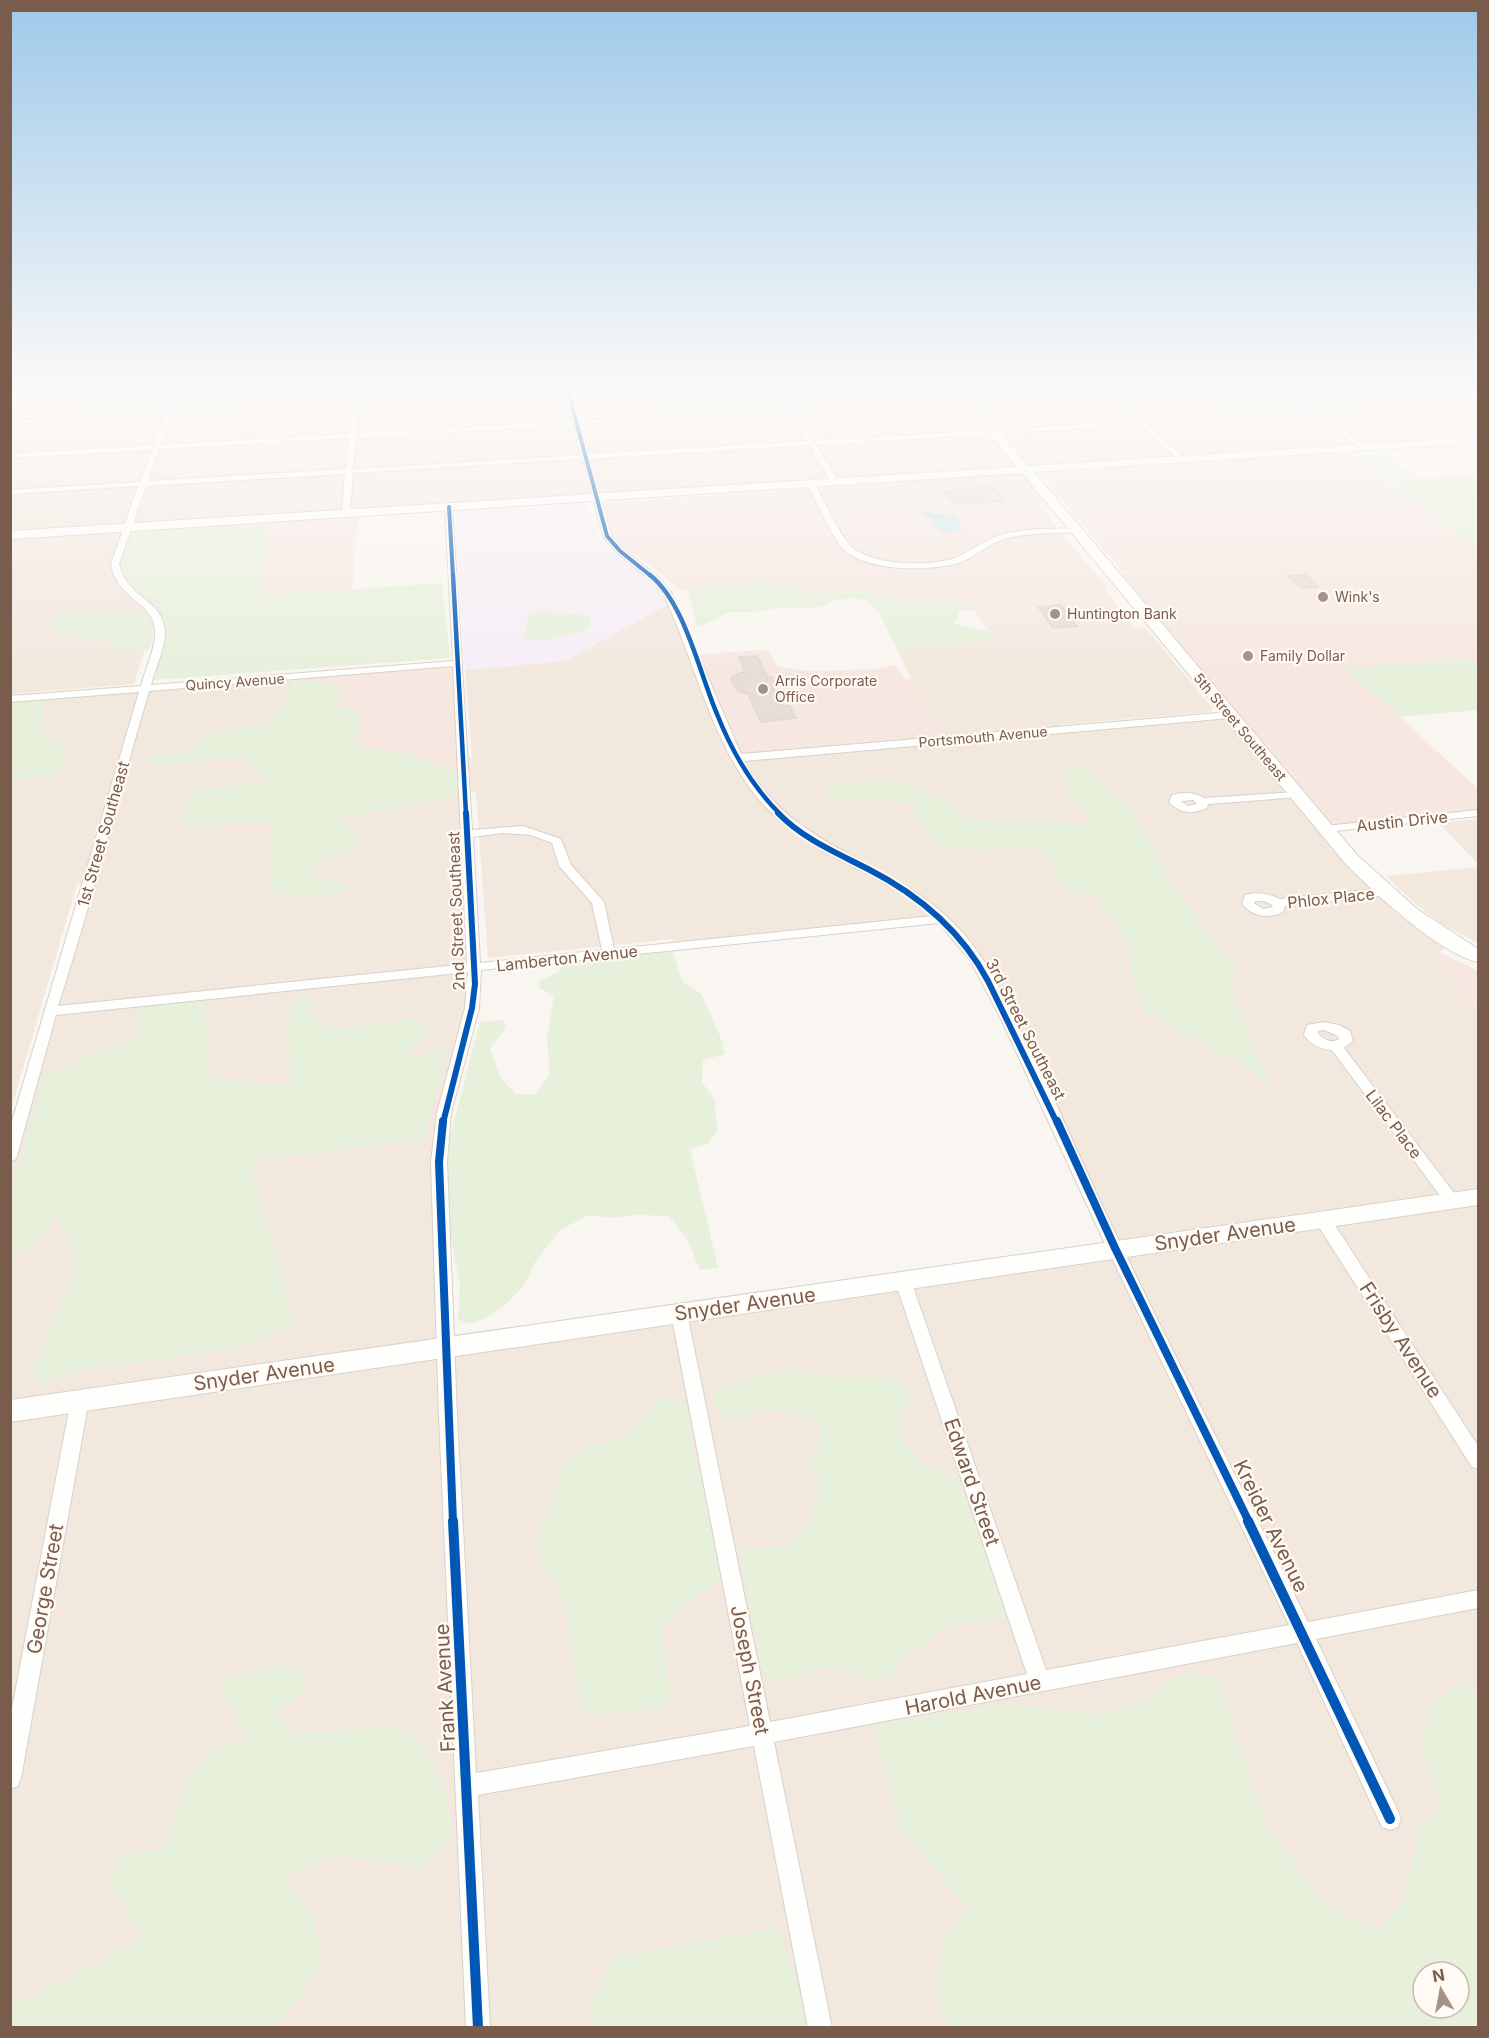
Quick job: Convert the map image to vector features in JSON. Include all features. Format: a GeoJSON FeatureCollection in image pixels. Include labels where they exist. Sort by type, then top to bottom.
{"type":"FeatureCollection","features":[{"type":"Feature","properties":{"kind":"main road"},"geometry":{"type":"LineString","coordinates":[[10,535],[779,486]]}},
{"type":"Feature","properties":{"kind":"main road","name":"5th Street Southeast"},"geometry":{"type":"LineString","coordinates":[[1041,486],[1296,795],[1383,892],[1430,928],[1479,956]]}},
{"type":"Feature","properties":{"kind":"main road","name":"Snyder Avenue"},"geometry":{"type":"LineString","coordinates":[[10,1411],[1479,1197]]}},
{"type":"Feature","properties":{"kind":"street"},"geometry":{"type":"LineString","coordinates":[[10,492],[107,486]]}},
{"type":"Feature","properties":{"kind":"street"},"geometry":{"type":"LineString","coordinates":[[126,528],[141,486]]}},
{"type":"Feature","properties":{"kind":"street"},"geometry":{"type":"LineString","coordinates":[[346,514],[349,486]]}},
{"type":"Feature","properties":{"kind":"street","name":"3rd Street Southeast"},"geometry":{"type":"LineString","coordinates":[[593,486],[603,527],[610,541],[656,579],[668,594],[737,758],[755,787],[784,820],[814,840],[896,885],[925,905],[968,948],[986,977],[1035,1074],[1116,1250]]}},
{"type":"Feature","properties":{"kind":"street"},"geometry":{"type":"LineString","coordinates":[[812,486],[846,547],[865,558],[885,563],[922,565],[949,562],[960,559],[987,542],[1006,536],[1078,530]]}},
{"type":"Feature","properties":{"kind":"street","name":"2nd Street Southeast"},"geometry":{"type":"LineString","coordinates":[[445,1347],[441,1142],[448,1094],[472,1008],[475,984],[449,507]]}},
{"type":"Feature","properties":{"kind":"street","name":"1st Street Southeast"},"geometry":{"type":"LineString","coordinates":[[10,1156],[109,806],[160,638],[161,623],[156,613],[127,590],[118,579],[115,564],[126,528]]}},
{"type":"Feature","properties":{"kind":"street","name":"Quincy Avenue"},"geometry":{"type":"LineString","coordinates":[[10,699],[458,663]]}},
{"type":"Feature","properties":{"kind":"street","name":"Portsmouth Avenue"},"geometry":{"type":"LineString","coordinates":[[737,758],[1230,715]]}},
{"type":"Feature","properties":{"kind":"street"},"geometry":{"type":"LineString","coordinates":[[1202,801],[1296,795]]}},
{"type":"Feature","properties":{"kind":"street","name":"Austin Drive"},"geometry":{"type":"LineString","coordinates":[[1325,829],[1479,813]]}},
{"type":"Feature","properties":{"kind":"street"},"geometry":{"type":"LineString","coordinates":[[467,834],[523,828],[537,831],[557,841],[565,866],[598,902],[609,953]]}},
{"type":"Feature","properties":{"kind":"street","name":"Phlox Place"},"geometry":{"type":"LineString","coordinates":[[1278,903],[1383,892]]}},
{"type":"Feature","properties":{"kind":"street","name":"Lamberton Avenue"},"geometry":{"type":"LineString","coordinates":[[50,1011],[940,919]]}},
{"type":"Feature","properties":{"kind":"street","name":"Lilac Place"},"geometry":{"type":"LineString","coordinates":[[1336,1046],[1452,1201]]}},
{"type":"Feature","properties":{"kind":"street","name":"Frisby Avenue"},"geometry":{"type":"LineString","coordinates":[[1323,1220],[1479,1461]]}},
{"type":"Feature","properties":{"kind":"street","name":"Kreider Avenue"},"geometry":{"type":"LineString","coordinates":[[1116,1250],[1304,1632],[1390,1819]]}},
{"type":"Feature","properties":{"kind":"street","name":"Edward Street"},"geometry":{"type":"LineString","coordinates":[[903,1281],[1040,1682]]}},
{"type":"Feature","properties":{"kind":"street","name":"Joseph Street"},"geometry":{"type":"LineString","coordinates":[[679,1313],[820,2028]]}},
{"type":"Feature","properties":{"kind":"street","name":"Frank Avenue"},"geometry":{"type":"LineString","coordinates":[[445,1347],[478,2028]]}},
{"type":"Feature","properties":{"kind":"street","name":"George Street"},"geometry":{"type":"LineString","coordinates":[[10,1778],[80,1401]]}},
{"type":"Feature","properties":{"kind":"street","name":"Harold Avenue"},"geometry":{"type":"LineString","coordinates":[[467,1786],[763,1734],[1479,1599]]}},
{"type":"Feature","properties":{"kind":"shaded area"},"geometry":{"type":"Polygon","coordinates":[[[11,486],[770,486],[126,528],[132,594],[161,627],[152,626],[134,684],[11,694],[11,486]]]}},
{"type":"Feature","properties":{"kind":"shaded area"},"geometry":{"type":"Polygon","coordinates":[[[850,486],[1041,486],[1054,501],[1037,503],[1106,586],[1107,593],[1136,628],[994,639],[970,604],[877,597],[872,592],[798,593],[770,581],[681,590],[646,562],[620,546],[612,532],[603,503],[850,486]]]}},
{"type":"Feature","properties":{"kind":"shaded area"},"geometry":{"type":"Polygon","coordinates":[[[1051,486],[1393,486],[1478,549],[1478,666],[1470,659],[1346,668],[1478,789],[1478,813],[1325,829],[1115,575],[1125,574],[1051,486]]]}},
{"type":"Feature","properties":{"kind":"shaded area"},"geometry":{"type":"Polygon","coordinates":[[[585,504],[602,545],[658,586],[669,603],[565,661],[465,670],[460,612],[457,511],[585,504]]]}},
{"type":"Feature","properties":{"kind":"shaded area"},"geometry":{"type":"Polygon","coordinates":[[[358,513],[352,589],[263,595],[268,519],[358,513]]]}},
{"type":"Feature","properties":{"kind":"shaded area"},"geometry":{"type":"Polygon","coordinates":[[[672,602],[730,745],[948,739],[905,680],[912,679],[898,651],[994,639],[1145,627],[1213,709],[1210,712],[1058,725],[1058,730],[1230,715],[1351,859],[1454,942],[1439,952],[1462,993],[1478,1011],[1478,1694],[1458,1682],[1422,1745],[1441,1804],[1419,1830],[1404,1899],[1377,1930],[1327,1907],[1264,1822],[1216,1677],[1185,1672],[1152,1697],[1105,1715],[1004,1704],[933,1868],[967,1906],[944,1944],[933,1987],[950,2027],[11,2027],[11,1156],[88,882],[77,884],[11,1109],[11,699],[348,673],[464,757],[472,757],[465,670],[565,661],[672,602]],[[465,792],[475,984],[444,1113],[445,1347],[1116,1250],[986,977],[940,919],[676,946],[672,939],[488,958],[476,792],[465,792]]]}},
{"type":"Feature","properties":{"kind":"shaded area"},"geometry":{"type":"Polygon","coordinates":[[[768,651],[777,666],[783,668],[814,671],[876,669],[895,665],[949,740],[737,758],[695,655],[768,651]]]}},
{"type":"Feature","properties":{"kind":"shaded area"},"geometry":{"type":"Polygon","coordinates":[[[458,663],[463,766],[444,767],[403,752],[358,747],[359,731],[347,710],[334,705],[341,693],[328,675],[458,663]]]}},
{"type":"Feature","properties":{"kind":"shaded area"},"geometry":{"type":"Polygon","coordinates":[[[1478,819],[1478,864],[1439,823],[1478,819]]]}},
{"type":"Feature","properties":{"kind":"shaded area"},"geometry":{"type":"Polygon","coordinates":[[[1478,867],[1478,943],[1442,924],[1412,901],[1386,876],[1478,867]]]}},
{"type":"Feature","properties":{"kind":"shaded area"},"geometry":{"type":"Polygon","coordinates":[[[1439,952],[1478,971],[1478,1011],[1462,993],[1439,952]]]}},
{"type":"Feature","properties":{"kind":"green space"},"geometry":{"type":"Polygon","coordinates":[[[1393,486],[1478,486],[1478,549],[1393,486]]]}},
{"type":"Feature","properties":{"kind":"green space"},"geometry":{"type":"Polygon","coordinates":[[[268,519],[263,595],[442,583],[450,658],[154,680],[167,632],[164,618],[159,617],[115,570],[126,528],[268,519]]]}},
{"type":"Feature","properties":{"kind":"green space"},"geometry":{"type":"Polygon","coordinates":[[[770,581],[794,588],[798,593],[872,592],[877,597],[970,604],[975,610],[960,610],[954,624],[988,631],[994,639],[898,651],[879,613],[868,601],[855,598],[831,601],[826,605],[809,608],[729,612],[697,626],[688,590],[770,581]]]}},
{"type":"Feature","properties":{"kind":"green space"},"geometry":{"type":"Polygon","coordinates":[[[80,609],[89,617],[129,609],[143,611],[154,629],[149,650],[112,652],[113,642],[64,635],[55,627],[51,618],[61,611],[80,609]]]}},
{"type":"Feature","properties":{"kind":"green space"},"geometry":{"type":"Polygon","coordinates":[[[538,610],[589,616],[589,629],[545,640],[523,641],[529,613],[538,610]]]}},
{"type":"Feature","properties":{"kind":"green space"},"geometry":{"type":"Polygon","coordinates":[[[1470,659],[1478,666],[1478,710],[1399,717],[1346,668],[1470,659]]]}},
{"type":"Feature","properties":{"kind":"green space"},"geometry":{"type":"Polygon","coordinates":[[[291,679],[335,684],[341,693],[334,705],[359,712],[358,747],[403,752],[464,776],[455,794],[415,805],[340,818],[354,832],[361,846],[342,856],[313,860],[311,875],[348,885],[322,895],[271,891],[273,841],[271,823],[180,828],[182,810],[188,794],[198,790],[265,783],[249,764],[242,760],[224,759],[144,764],[148,757],[179,753],[215,733],[267,723],[290,691],[291,679]]]}},
{"type":"Feature","properties":{"kind":"green space"},"geometry":{"type":"Polygon","coordinates":[[[46,700],[39,737],[66,745],[58,773],[11,781],[11,702],[46,700]]]}},
{"type":"Feature","properties":{"kind":"green space"},"geometry":{"type":"Polygon","coordinates":[[[1062,768],[1080,768],[1124,801],[1150,841],[1167,877],[1237,973],[1230,992],[1271,1086],[1252,1071],[1143,1010],[1133,981],[1129,947],[1097,896],[1070,892],[1048,859],[1036,846],[974,850],[934,843],[912,804],[876,799],[837,800],[823,786],[862,781],[899,782],[942,799],[965,818],[1009,822],[1094,823],[1068,791],[1062,768]]]}},
{"type":"Feature","properties":{"kind":"green space"},"geometry":{"type":"Polygon","coordinates":[[[672,949],[682,981],[702,995],[720,1036],[725,1054],[703,1060],[702,1082],[716,1101],[718,1130],[707,1144],[690,1149],[718,1268],[700,1270],[688,1241],[669,1216],[638,1215],[611,1218],[589,1215],[560,1230],[535,1262],[524,1285],[507,1303],[485,1319],[468,1324],[458,1319],[460,1285],[451,1239],[446,1185],[448,1144],[480,1022],[504,1020],[506,1028],[490,1048],[500,1077],[515,1094],[535,1094],[550,1074],[547,1037],[554,995],[539,988],[539,980],[558,973],[563,965],[672,949]]]}},
{"type":"Feature","properties":{"kind":"green space"},"geometry":{"type":"Polygon","coordinates":[[[306,995],[316,1018],[328,1028],[374,1025],[412,1018],[430,1032],[403,1060],[446,1048],[425,1140],[270,1158],[249,1164],[281,1269],[294,1325],[234,1349],[120,1365],[89,1367],[42,1384],[31,1374],[74,1271],[71,1237],[55,1216],[48,1231],[11,1258],[11,1197],[43,1076],[139,1035],[134,1018],[141,1006],[204,1001],[210,1077],[270,1085],[291,1083],[288,1031],[292,1003],[306,995]]]}},
{"type":"Feature","properties":{"kind":"green space"},"geometry":{"type":"Polygon","coordinates":[[[786,1369],[824,1377],[893,1378],[914,1390],[905,1409],[899,1435],[925,1465],[960,1481],[1009,1617],[941,1627],[926,1644],[897,1660],[898,1673],[871,1682],[843,1669],[822,1667],[788,1679],[764,1679],[738,1547],[781,1547],[808,1529],[821,1485],[807,1460],[820,1445],[818,1420],[767,1409],[726,1422],[713,1402],[722,1385],[786,1369]]]}},
{"type":"Feature","properties":{"kind":"green space"},"geometry":{"type":"Polygon","coordinates":[[[655,1398],[682,1400],[695,1420],[693,1454],[705,1482],[723,1578],[690,1601],[662,1629],[671,1699],[661,1708],[583,1715],[563,1596],[544,1570],[535,1547],[563,1465],[585,1446],[622,1440],[648,1415],[655,1398]]]}},
{"type":"Feature","properties":{"kind":"green space"},"geometry":{"type":"Polygon","coordinates":[[[269,1666],[296,1667],[309,1681],[291,1702],[274,1712],[294,1733],[392,1727],[425,1743],[448,1801],[453,1840],[421,1867],[332,1855],[284,1878],[314,1920],[321,1959],[305,1989],[275,2027],[11,2027],[11,2006],[104,1959],[145,1935],[109,1887],[122,1855],[163,1849],[185,1782],[207,1751],[251,1737],[225,1701],[221,1679],[269,1666]]]}},
{"type":"Feature","properties":{"kind":"green space"},"geometry":{"type":"Polygon","coordinates":[[[1185,1672],[1216,1677],[1264,1822],[1327,1907],[1377,1930],[1404,1899],[1419,1830],[1441,1804],[1421,1745],[1431,1706],[1459,1682],[1478,1694],[1478,2027],[950,2027],[933,1987],[944,1944],[967,1906],[902,1832],[874,1724],[1004,1704],[1105,1715],[1152,1697],[1185,1672]]]}},
{"type":"Feature","properties":{"kind":"green space"},"geometry":{"type":"Polygon","coordinates":[[[776,1928],[808,2005],[811,2027],[594,2027],[590,2001],[614,1957],[776,1928]]]}},
{"type":"Feature","properties":{"kind":"water"},"geometry":{"type":"Polygon","coordinates":[[[924,512],[953,516],[958,519],[962,529],[955,533],[940,532],[931,519],[923,514],[924,512]]]}},
{"type":"Feature","properties":{"kind":"building"},"geometry":{"type":"Polygon","coordinates":[[[993,486],[1004,501],[955,504],[944,491],[993,486]]]}},
{"type":"Feature","properties":{"kind":"building"},"geometry":{"type":"Polygon","coordinates":[[[1306,575],[1319,587],[1301,588],[1288,576],[1306,575]]]}},
{"type":"Feature","properties":{"kind":"building","name":"Huntington Bank"},"geometry":{"type":"Polygon","coordinates":[[[1061,605],[1077,626],[1053,628],[1038,607],[1061,605]]]}},
{"type":"Feature","properties":{"kind":"building","name":"Arris Corporate Office"},"geometry":{"type":"Polygon","coordinates":[[[757,656],[768,678],[772,677],[776,686],[773,687],[782,706],[789,705],[796,718],[761,722],[748,694],[740,692],[735,687],[731,680],[733,676],[745,671],[739,657],[757,656]]]}},
{"type":"Feature","properties":{"kind":"cycle path"},"geometry":{"type":"LineString","coordinates":[[594,486],[607,536],[620,551],[655,579],[668,594],[729,743],[744,771],[762,797],[794,828],[892,882],[933,910],[967,946],[980,966],[1049,1103],[1101,1219],[1289,1604],[1390,1819]]}},
{"type":"Feature","properties":{"kind":"cycle path"},"geometry":{"type":"LineString","coordinates":[[449,507],[475,984],[472,1008],[444,1113],[439,1162],[448,1416],[478,2028]]}},
{"type":"Feature","properties":{"kind":"place","name":"Wink's"},"geometry":{"type":"Point","coordinates":[1323,597]}},
{"type":"Feature","properties":{"kind":"place","name":"Huntington Bank"},"geometry":{"type":"Point","coordinates":[1055,614]}},
{"type":"Feature","properties":{"kind":"place","name":"Family Dollar"},"geometry":{"type":"Point","coordinates":[1248,656]}},
{"type":"Feature","properties":{"kind":"place","name":"Arris Corporate Office"},"geometry":{"type":"Point","coordinates":[763,689]}}]}
